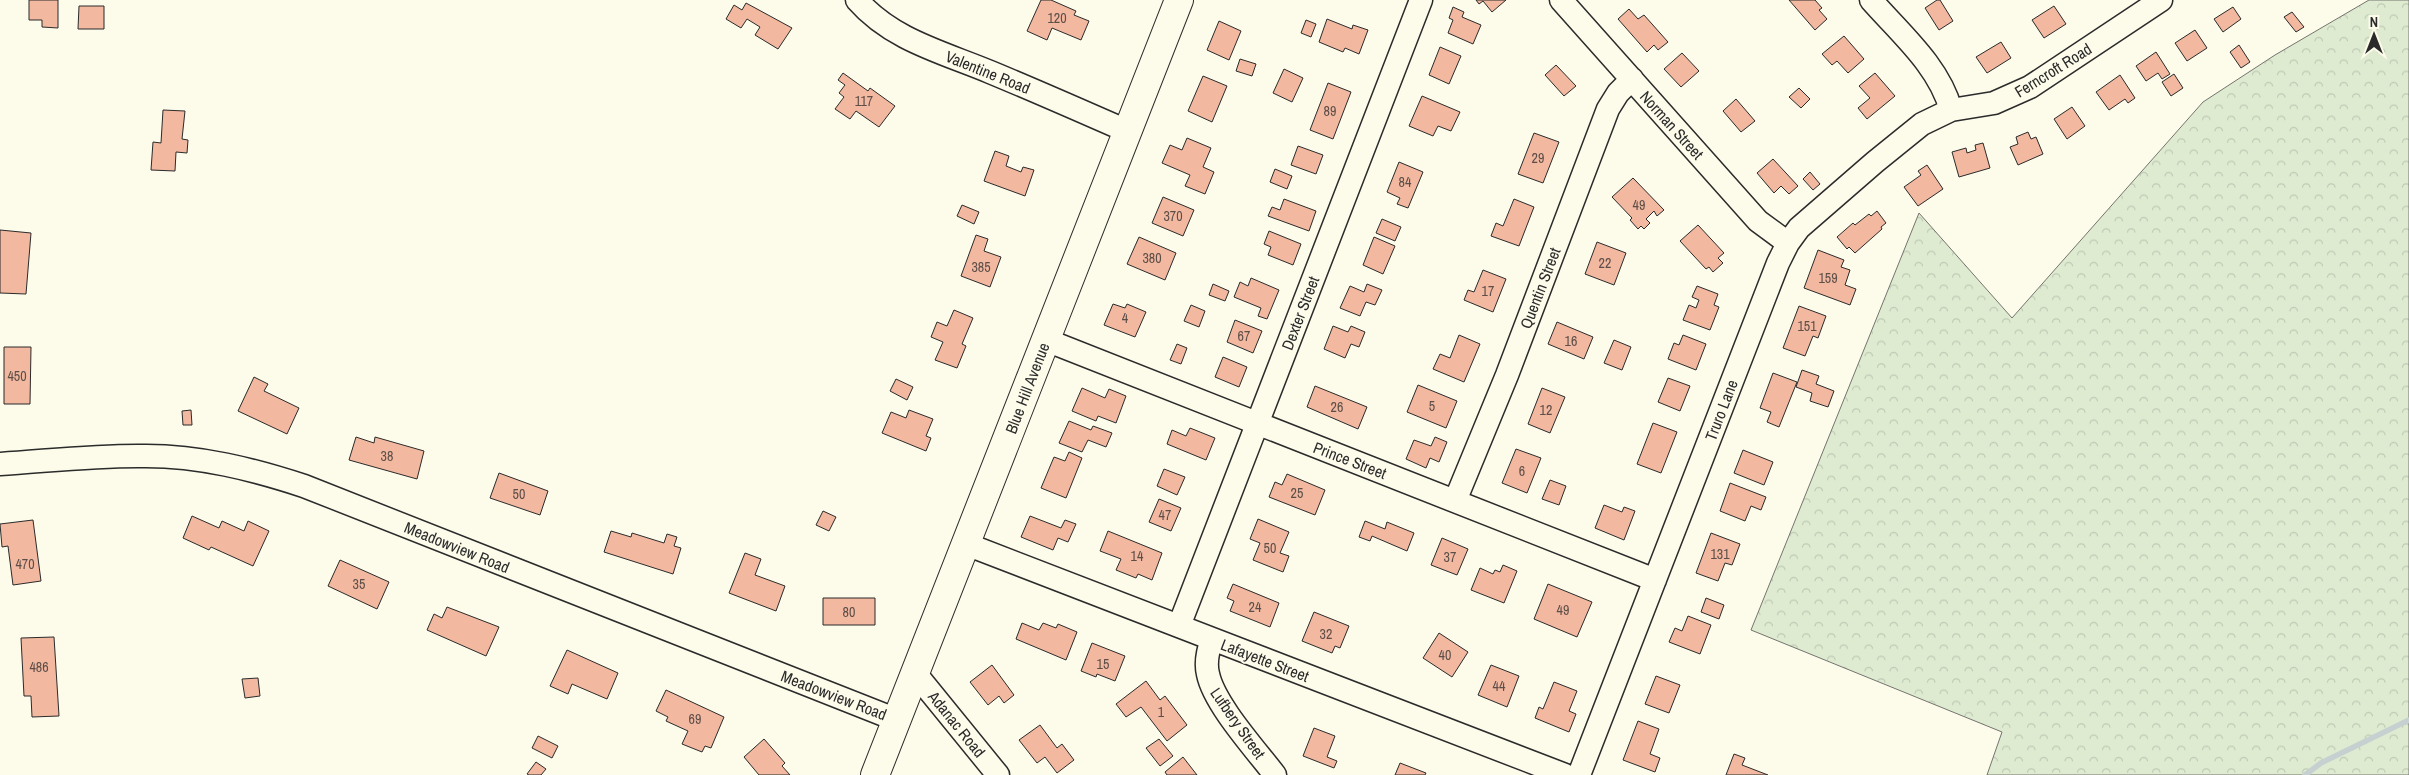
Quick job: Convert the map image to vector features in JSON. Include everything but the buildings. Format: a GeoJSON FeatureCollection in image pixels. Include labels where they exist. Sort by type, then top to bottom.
{"type":"FeatureCollection","features":[{"type":"Feature","properties":{"kind":"highway","name":"Blue Hill Avenue"},"geometry":{"type":"LineString","coordinates":[[876,775],[1179,0]]}},
{"type":"Feature","properties":{"kind":"street","name":"Valentine Road"},"geometry":{"type":"LineString","coordinates":[[857,0],[889,28],[921,46],[992,73],[1127,131]]}},
{"type":"Feature","properties":{"kind":"street","name":"Dexter Street"},"geometry":{"type":"LineString","coordinates":[[1179,626],[1421,0]]}},
{"type":"Feature","properties":{"kind":"street","name":"Norman Street"},"geometry":{"type":"LineString","coordinates":[[1561,0],[1758,221],[1788,243]]}},
{"type":"Feature","properties":{"kind":"street"},"geometry":{"type":"LineString","coordinates":[[1872,0],[1933,71],[1944,88],[1951,110]]}},
{"type":"Feature","properties":{"kind":"street","name":"Ferncroft Road"},"geometry":{"type":"LineString","coordinates":[[1951,110],[1994,103],[2024,91],[2161,0]]}},
{"type":"Feature","properties":{"kind":"street","name":"Quentin Street"},"geometry":{"type":"LineString","coordinates":[[1455,501],[1506,376],[1608,109],[1618,93],[1632,79]]}},
{"type":"Feature","properties":{"kind":"street","name":"Truro Lane"},"geometry":{"type":"LineString","coordinates":[[1579,775],[1788,243],[1799,228],[1896,144],[1931,118],[1951,110]]}},
{"type":"Feature","properties":{"kind":"street","name":"Prince Street"},"geometry":{"type":"LineString","coordinates":[[1046,340],[1655,580]]}},
{"type":"Feature","properties":{"kind":"street","name":"Meadowview Road"},"geometry":{"type":"LineString","coordinates":[[0,464],[146,456],[208,461],[255,471],[304,486],[897,720]]}},
{"type":"Feature","properties":{"kind":"street","name":"Lafayette Street"},"geometry":{"type":"LineString","coordinates":[[966,544],[1565,775]]}},
{"type":"Feature","properties":{"kind":"street","name":"Lufbery Street"},"geometry":{"type":"LineString","coordinates":[[1212,639],[1207,665],[1211,684],[1223,705],[1275,775]]}},
{"type":"Feature","properties":{"kind":"street","name":"Adanac Road"},"geometry":{"type":"LineString","coordinates":[[915,673],[998,775]]}},
{"type":"Feature","properties":{"kind":"green space"},"geometry":{"type":"Polygon","coordinates":[[[2369,0],[2409,0],[2409,775],[1987,775],[2002,732],[1751,630],[1919,213],[2012,318],[2203,102],[2275,55],[2369,0]]]}},
{"type":"Feature","properties":{"kind":"waterway"},"geometry":{"type":"LineString","coordinates":[[2305,775],[2321,763],[2409,720]]}}]}
